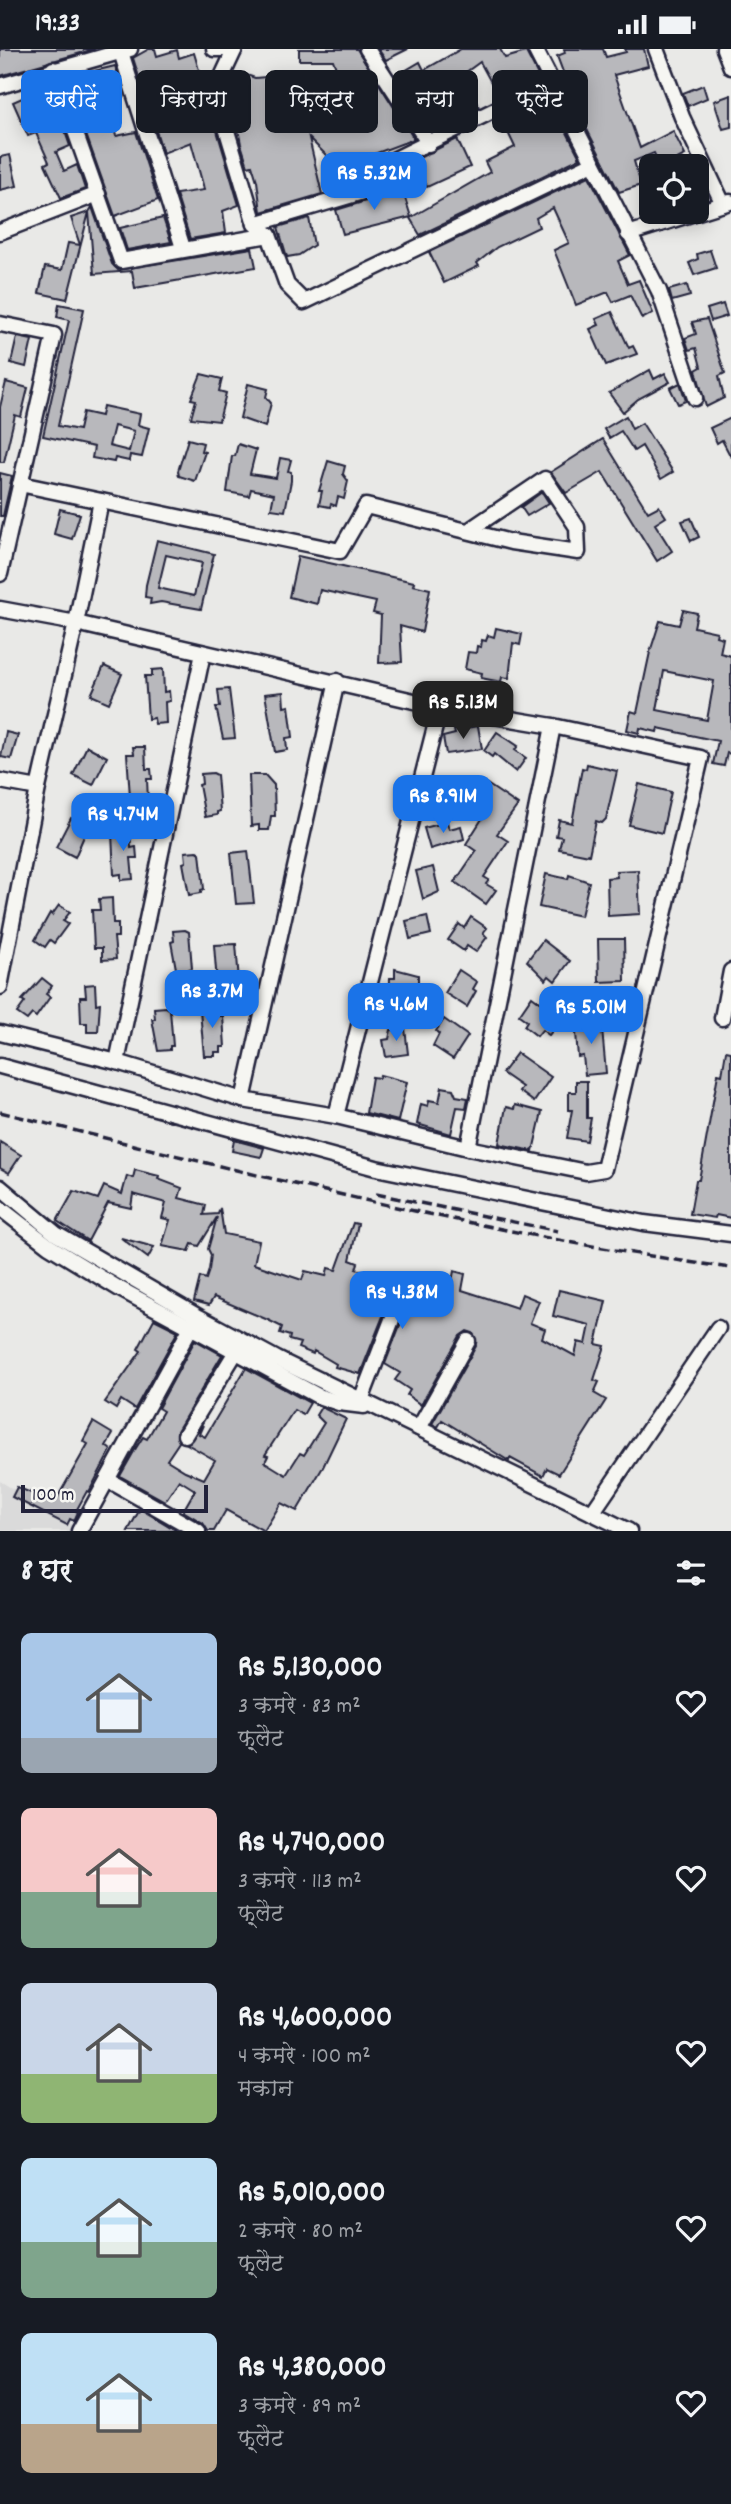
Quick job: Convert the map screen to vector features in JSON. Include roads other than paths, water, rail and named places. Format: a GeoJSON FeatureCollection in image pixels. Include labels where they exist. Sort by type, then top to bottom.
{"type":"FeatureCollection","features":[{"type":"Feature","properties":{"kind":"street"},"geometry":{"type":"LineString","coordinates":[[215,49],[235,50],[219,83],[221,111],[255,223],[269,236],[287,285],[304,302],[593,163]]}},
{"type":"Feature","properties":{"kind":"street"},"geometry":{"type":"LineString","coordinates":[[367,49],[429,144]]}},
{"type":"Feature","properties":{"kind":"street"},"geometry":{"type":"LineString","coordinates":[[536,49],[546,70]]}},
{"type":"Feature","properties":{"kind":"street"},"geometry":{"type":"LineString","coordinates":[[628,234],[727,203],[682,117],[656,49]]}},
{"type":"Feature","properties":{"kind":"street"},"geometry":{"type":"LineString","coordinates":[[724,49],[731,67]]}},
{"type":"Feature","properties":{"kind":"street"},"geometry":{"type":"LineString","coordinates":[[0,86],[125,50],[183,248]]}},
{"type":"Feature","properties":{"kind":"street"},"geometry":{"type":"LineString","coordinates":[[53,69],[121,261],[183,248],[269,236]]}},
{"type":"Feature","properties":{"kind":"street"},"geometry":{"type":"LineString","coordinates":[[255,223],[386,185],[385,164],[492,112]]}},
{"type":"Feature","properties":{"kind":"street"},"geometry":{"type":"LineString","coordinates":[[578,133],[659,291],[695,398]]}},
{"type":"Feature","properties":{"kind":"street"},"geometry":{"type":"LineString","coordinates":[[0,232],[98,194]]}},
{"type":"Feature","properties":{"kind":"street"},"geometry":{"type":"LineString","coordinates":[[0,324],[54,335],[0,574]]}},
{"type":"Feature","properties":{"kind":"street"},"geometry":{"type":"LineString","coordinates":[[20,484],[340,551],[366,506],[511,542],[578,552],[578,527],[545,479],[468,531]]}},
{"type":"Feature","properties":{"kind":"street"},"geometry":{"type":"LineString","coordinates":[[0,987],[38,788],[101,501]]}},
{"type":"Feature","properties":{"kind":"street"},"geometry":{"type":"LineString","coordinates":[[0,609],[76,623],[440,706],[553,726],[701,758],[604,1169],[586,1172],[468,1149],[336,1116],[243,1100],[117,1062],[0,1033]]}},
{"type":"Feature","properties":{"kind":"street"},"geometry":{"type":"LineString","coordinates":[[117,1062],[203,653]]}},
{"type":"Feature","properties":{"kind":"street"},"geometry":{"type":"LineString","coordinates":[[243,1100],[337,681]]}},
{"type":"Feature","properties":{"kind":"street"},"geometry":{"type":"LineString","coordinates":[[336,1116],[440,706]]}},
{"type":"Feature","properties":{"kind":"street"},"geometry":{"type":"LineString","coordinates":[[468,1149],[553,726]]}},
{"type":"Feature","properties":{"kind":"street"},"geometry":{"type":"LineString","coordinates":[[0,781],[38,788]]}},
{"type":"Feature","properties":{"kind":"street"},"geometry":{"type":"LineString","coordinates":[[722,1018],[731,971]]}},
{"type":"Feature","properties":{"kind":"street"},"geometry":{"type":"LineString","coordinates":[[0,1066],[376,1168],[645,1223],[731,1234]]}},
{"type":"Feature","properties":{"kind":"street"},"geometry":{"type":"LineString","coordinates":[[0,1187],[56,1234],[122,1274],[277,1359],[629,1531]]}},
{"type":"Feature","properties":{"kind":"street"},"geometry":{"type":"LineString","coordinates":[[0,1208],[49,1246],[118,1289],[237,1350],[318,1396],[339,1403],[376,1408]]}},
{"type":"Feature","properties":{"kind":"street"},"geometry":{"type":"LineString","coordinates":[[361,1400],[400,1299]]}},
{"type":"Feature","properties":{"kind":"street"},"geometry":{"type":"LineString","coordinates":[[79,1531],[191,1327]]}},
{"type":"Feature","properties":{"kind":"street"},"geometry":{"type":"LineString","coordinates":[[592,1513],[718,1328]]}},
{"type":"Feature","properties":{"kind":"street"},"geometry":{"type":"LineString","coordinates":[[419,1428],[468,1341]]}},
{"type":"Feature","properties":{"kind":"street"},"geometry":{"type":"LineString","coordinates":[[186,1435],[237,1350]]}},
{"type":"Feature","properties":{"kind":"street"},"geometry":{"type":"LineString","coordinates":[[108,1480],[198,1531]]}},
{"type":"Feature","properties":{"kind":"railway"},"geometry":{"type":"LineString","coordinates":[[0,1112],[273,1179],[455,1220],[546,1238],[731,1268]]}},
{"type":"Feature","properties":{"kind":"railway"},"geometry":{"type":"LineString","coordinates":[[376,1194],[558,1231]]}}]}
